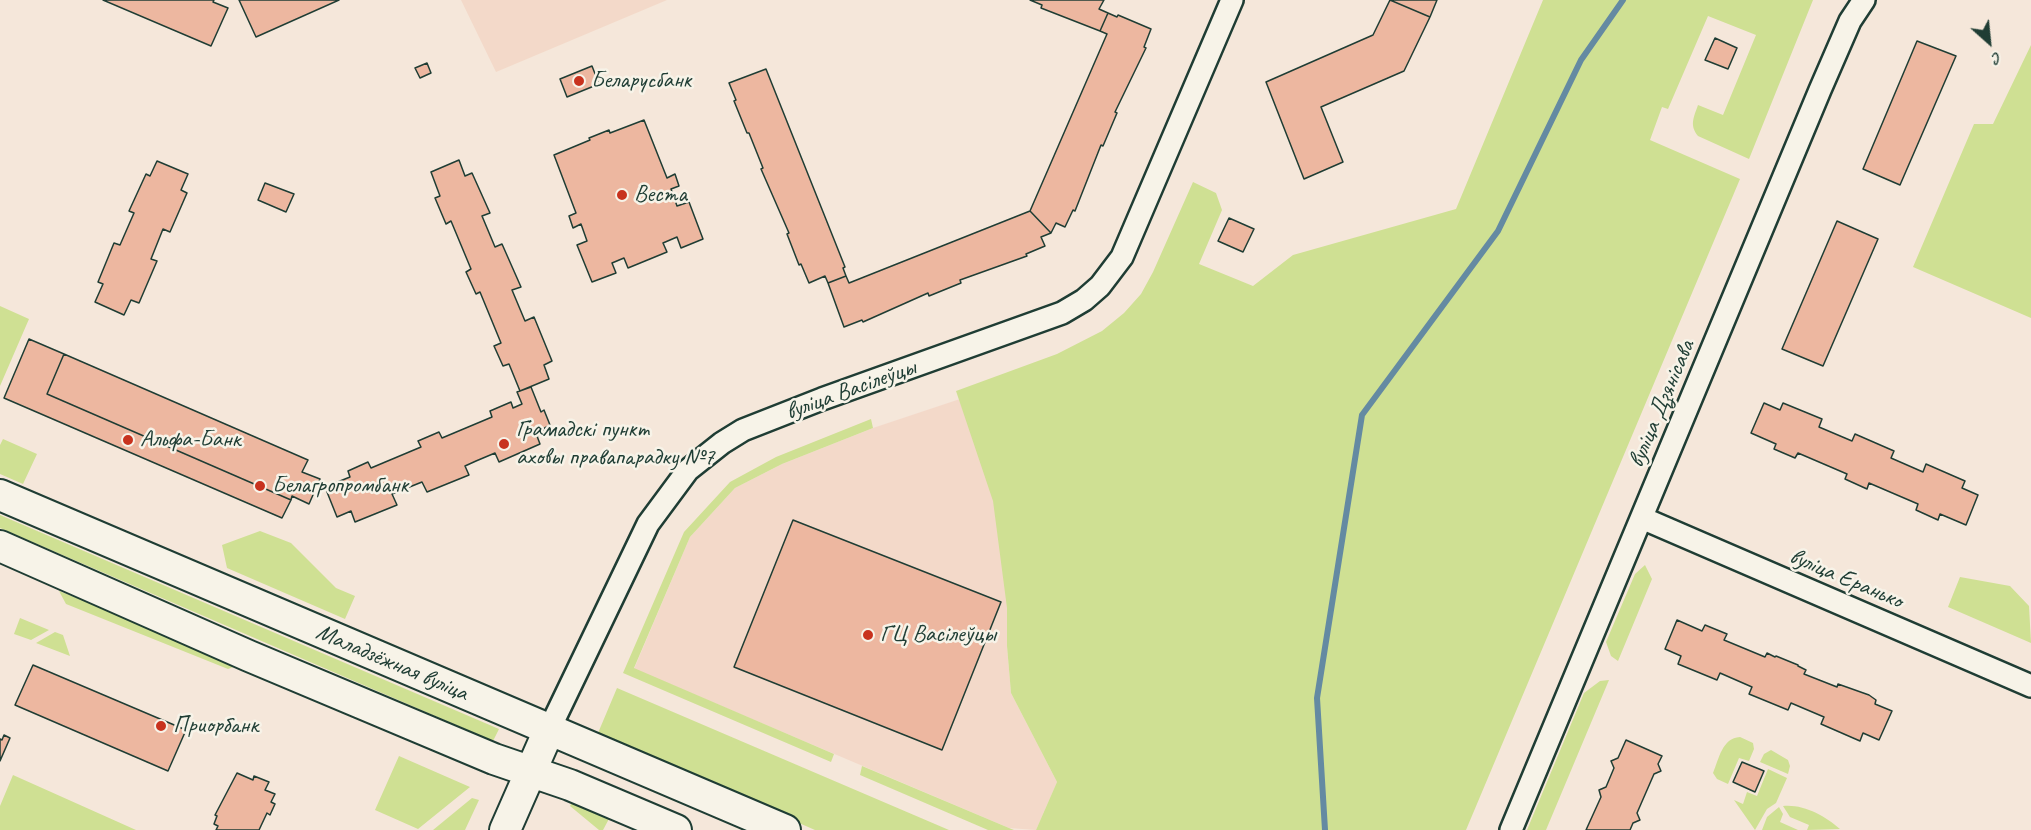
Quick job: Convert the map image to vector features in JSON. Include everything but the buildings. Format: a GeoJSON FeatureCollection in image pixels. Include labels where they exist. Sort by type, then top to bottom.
{"type":"FeatureCollection","features":[{"type":"Feature","properties":{"kind":"main road","name":"Маладзёжная вуліца"},"geometry":{"type":"LineString","coordinates":[[0,495],[785,830]]}},
{"type":"Feature","properties":{"kind":"main road","name":"Маладзёжная вуліца"},"geometry":{"type":"LineString","coordinates":[[0,546],[270,665],[494,759],[570,785],[676,830]]}},
{"type":"Feature","properties":{"kind":"main road","name":"вуліца Васілеўцы"},"geometry":{"type":"LineString","coordinates":[[505,830],[549,730]]}},
{"type":"Feature","properties":{"kind":"street","name":"вуліца Васілеўцы"},"geometry":{"type":"LineString","coordinates":[[549,730],[648,524],[688,470],[722,443],[743,430],[822,399],[1042,322],[1084,300],[1100,286],[1122,256],[1232,0]]}},
{"type":"Feature","properties":{"kind":"street","name":"вуліца Дзянісава"},"geometry":{"type":"LineString","coordinates":[[1511,830],[1824,80],[1850,21],[1864,0]]}},
{"type":"Feature","properties":{"kind":"street","name":"вуліца Еранько"},"geometry":{"type":"LineString","coordinates":[[1642,518],[2031,686]]}},
{"type":"Feature","properties":{"kind":"shaded area"},"geometry":{"type":"Polygon","coordinates":[[[461,0],[667,0],[496,72],[461,0]]]}},
{"type":"Feature","properties":{"kind":"shaded area"},"geometry":{"type":"Polygon","coordinates":[[[1032,375],[1007,608],[1007,646],[1011,693],[1057,782],[1036,830],[1009,828],[634,669],[690,537],[735,488],[782,464],[873,428],[1032,375]]]}},
{"type":"Feature","properties":{"kind":"green space"},"geometry":{"type":"Polygon","coordinates":[[[1543,0],[1813,0],[1749,159],[1698,136],[1693,121],[1698,105],[1723,115],[1756,35],[1708,16],[1668,109],[1662,107],[1650,140],[1740,179],[1466,830],[1036,830],[1057,782],[1011,693],[1007,608],[993,501],[956,391],[1057,354],[1102,331],[1124,313],[1141,294],[1153,272],[1193,182],[1216,193],[1222,210],[1199,264],[1253,286],[1293,255],[1456,209],[1543,0]]]}},
{"type":"Feature","properties":{"kind":"green space"},"geometry":{"type":"Polygon","coordinates":[[[2031,45],[2031,318],[1913,267],[1974,124],[1993,124],[2031,45]]]}},
{"type":"Feature","properties":{"kind":"green space"},"geometry":{"type":"Polygon","coordinates":[[[0,306],[29,319],[0,386],[0,306]]]}},
{"type":"Feature","properties":{"kind":"green space"},"geometry":{"type":"Polygon","coordinates":[[[871,419],[873,428],[782,464],[735,488],[690,537],[634,668],[834,754],[831,762],[623,673],[684,532],[730,482],[776,457],[871,419]]]}},
{"type":"Feature","properties":{"kind":"green space"},"geometry":{"type":"Polygon","coordinates":[[[3,439],[37,454],[23,484],[0,474],[0,445],[3,439]]]}},
{"type":"Feature","properties":{"kind":"green space"},"geometry":{"type":"Polygon","coordinates":[[[0,515],[499,729],[493,741],[0,528],[0,515]]]}},
{"type":"Feature","properties":{"kind":"green space"},"geometry":{"type":"Polygon","coordinates":[[[260,531],[291,543],[336,588],[355,596],[345,619],[227,568],[222,545],[260,531]]]}},
{"type":"Feature","properties":{"kind":"green space"},"geometry":{"type":"Polygon","coordinates":[[[1645,565],[1652,579],[1618,661],[1611,656],[1606,642],[1635,574],[1645,565]]]}},
{"type":"Feature","properties":{"kind":"green space"},"geometry":{"type":"Polygon","coordinates":[[[1960,577],[2010,586],[2029,606],[2031,643],[1948,607],[1960,577]]]}},
{"type":"Feature","properties":{"kind":"green space"},"geometry":{"type":"Polygon","coordinates":[[[59,591],[234,659],[236,666],[228,669],[66,604],[59,591]]]}},
{"type":"Feature","properties":{"kind":"green space"},"geometry":{"type":"Polygon","coordinates":[[[20,618],[49,630],[31,640],[14,634],[20,618]]]}},
{"type":"Feature","properties":{"kind":"green space"},"geometry":{"type":"Polygon","coordinates":[[[55,632],[63,635],[70,656],[36,643],[55,632]]]}},
{"type":"Feature","properties":{"kind":"green space"},"geometry":{"type":"Polygon","coordinates":[[[1609,680],[1546,830],[1527,830],[1584,693],[1600,681],[1609,680]]]}},
{"type":"Feature","properties":{"kind":"green space"},"geometry":{"type":"Polygon","coordinates":[[[617,688],[949,830],[815,830],[604,738],[598,733],[617,688]]]}},
{"type":"Feature","properties":{"kind":"green space"},"geometry":{"type":"Polygon","coordinates":[[[1740,737],[1753,743],[1754,749],[1749,761],[1739,758],[1728,784],[1717,779],[1713,773],[1725,745],[1734,738],[1740,737]]]}},
{"type":"Feature","properties":{"kind":"green space"},"geometry":{"type":"Polygon","coordinates":[[[1771,750],[1788,760],[1790,766],[1788,774],[1760,762],[1764,754],[1771,750]]]}},
{"type":"Feature","properties":{"kind":"green space"},"geometry":{"type":"Polygon","coordinates":[[[399,756],[470,787],[418,829],[375,810],[399,756]]]}},
{"type":"Feature","properties":{"kind":"green space"},"geometry":{"type":"Polygon","coordinates":[[[862,766],[1014,830],[988,830],[860,775],[862,766]]]}},
{"type":"Feature","properties":{"kind":"green space"},"geometry":{"type":"Polygon","coordinates":[[[1768,769],[1787,778],[1776,803],[1767,809],[1755,830],[1734,800],[1743,804],[1747,792],[1757,796],[1768,769]]]}},
{"type":"Feature","properties":{"kind":"green space"},"geometry":{"type":"Polygon","coordinates":[[[13,775],[136,830],[0,830],[0,806],[13,775]]]}},
{"type":"Feature","properties":{"kind":"green space"},"geometry":{"type":"Polygon","coordinates":[[[472,798],[479,800],[465,830],[433,830],[472,798]]]}},
{"type":"Feature","properties":{"kind":"green space"},"geometry":{"type":"Polygon","coordinates":[[[572,802],[610,817],[603,830],[599,830],[570,806],[572,802]]]}},
{"type":"Feature","properties":{"kind":"green space"},"geometry":{"type":"Polygon","coordinates":[[[1783,806],[1799,807],[1814,812],[1840,829],[1807,830],[1809,825],[1790,817],[1783,806]]]}},
{"type":"Feature","properties":{"kind":"green space"},"geometry":{"type":"Polygon","coordinates":[[[1779,807],[1783,814],[1780,822],[1798,830],[1762,830],[1767,817],[1779,807]]]}},
{"type":"Feature","properties":{"kind":"waterway"},"geometry":{"type":"LineString","coordinates":[[1325,830],[1317,698],[1362,415],[1498,231],[1581,60],[1623,0]]}},
{"type":"Feature","properties":{"kind":"place","name":"Беларусбанк"},"geometry":{"type":"Point","coordinates":[579,81]}},
{"type":"Feature","properties":{"kind":"place","name":"Веста"},"geometry":{"type":"Point","coordinates":[622,195]}},
{"type":"Feature","properties":{"kind":"place","name":"Альфа-Банк"},"geometry":{"type":"Point","coordinates":[128,440]}},
{"type":"Feature","properties":{"kind":"place","name":"Грамадскі пункт аховы правапарадку №7"},"geometry":{"type":"Point","coordinates":[504,444]}},
{"type":"Feature","properties":{"kind":"place","name":"Белагропромбанк"},"geometry":{"type":"Point","coordinates":[260,486]}},
{"type":"Feature","properties":{"kind":"place","name":"ГЦ Васілеўцы"},"geometry":{"type":"Point","coordinates":[868,635]}},
{"type":"Feature","properties":{"kind":"place","name":"Приорбанк"},"geometry":{"type":"Point","coordinates":[161,726]}}]}
